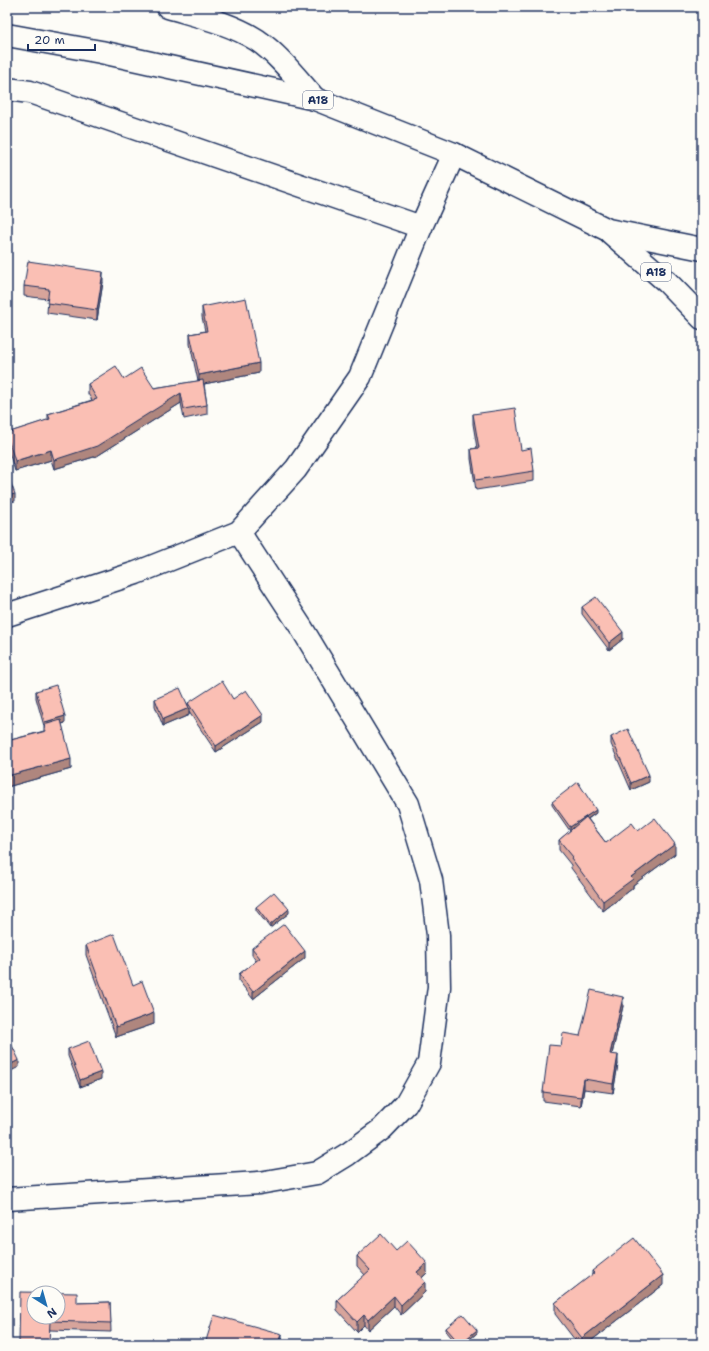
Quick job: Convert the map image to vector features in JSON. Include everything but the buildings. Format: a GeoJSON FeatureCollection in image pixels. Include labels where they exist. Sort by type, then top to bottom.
{"type":"FeatureCollection","features":[{"type":"Feature","properties":{"kind":"main road"},"geometry":{"type":"LineString","coordinates":[[168,7],[237,29],[257,40],[275,56],[315,99]]}},
{"type":"Feature","properties":{"kind":"main road","name":"A18"},"geometry":{"type":"LineString","coordinates":[[7,35],[108,54],[315,99],[454,154],[608,230],[702,249]]}},
{"type":"Feature","properties":{"kind":"main road"},"geometry":{"type":"LineString","coordinates":[[7,89],[37,95],[421,227]]}},
{"type":"Feature","properties":{"kind":"main road"},"geometry":{"type":"LineString","coordinates":[[7,615],[136,573],[239,532],[296,470],[360,377],[421,227],[454,154]]}},
{"type":"Feature","properties":{"kind":"main road","name":"A18"},"geometry":{"type":"LineString","coordinates":[[608,230],[667,282],[702,318]]}},
{"type":"Feature","properties":{"kind":"main road"},"geometry":{"type":"LineString","coordinates":[[7,1199],[259,1182],[318,1173],[348,1154],[382,1129],[406,1104],[430,1063],[439,987],[438,935],[431,880],[408,804],[301,627],[239,532]]}}]}
